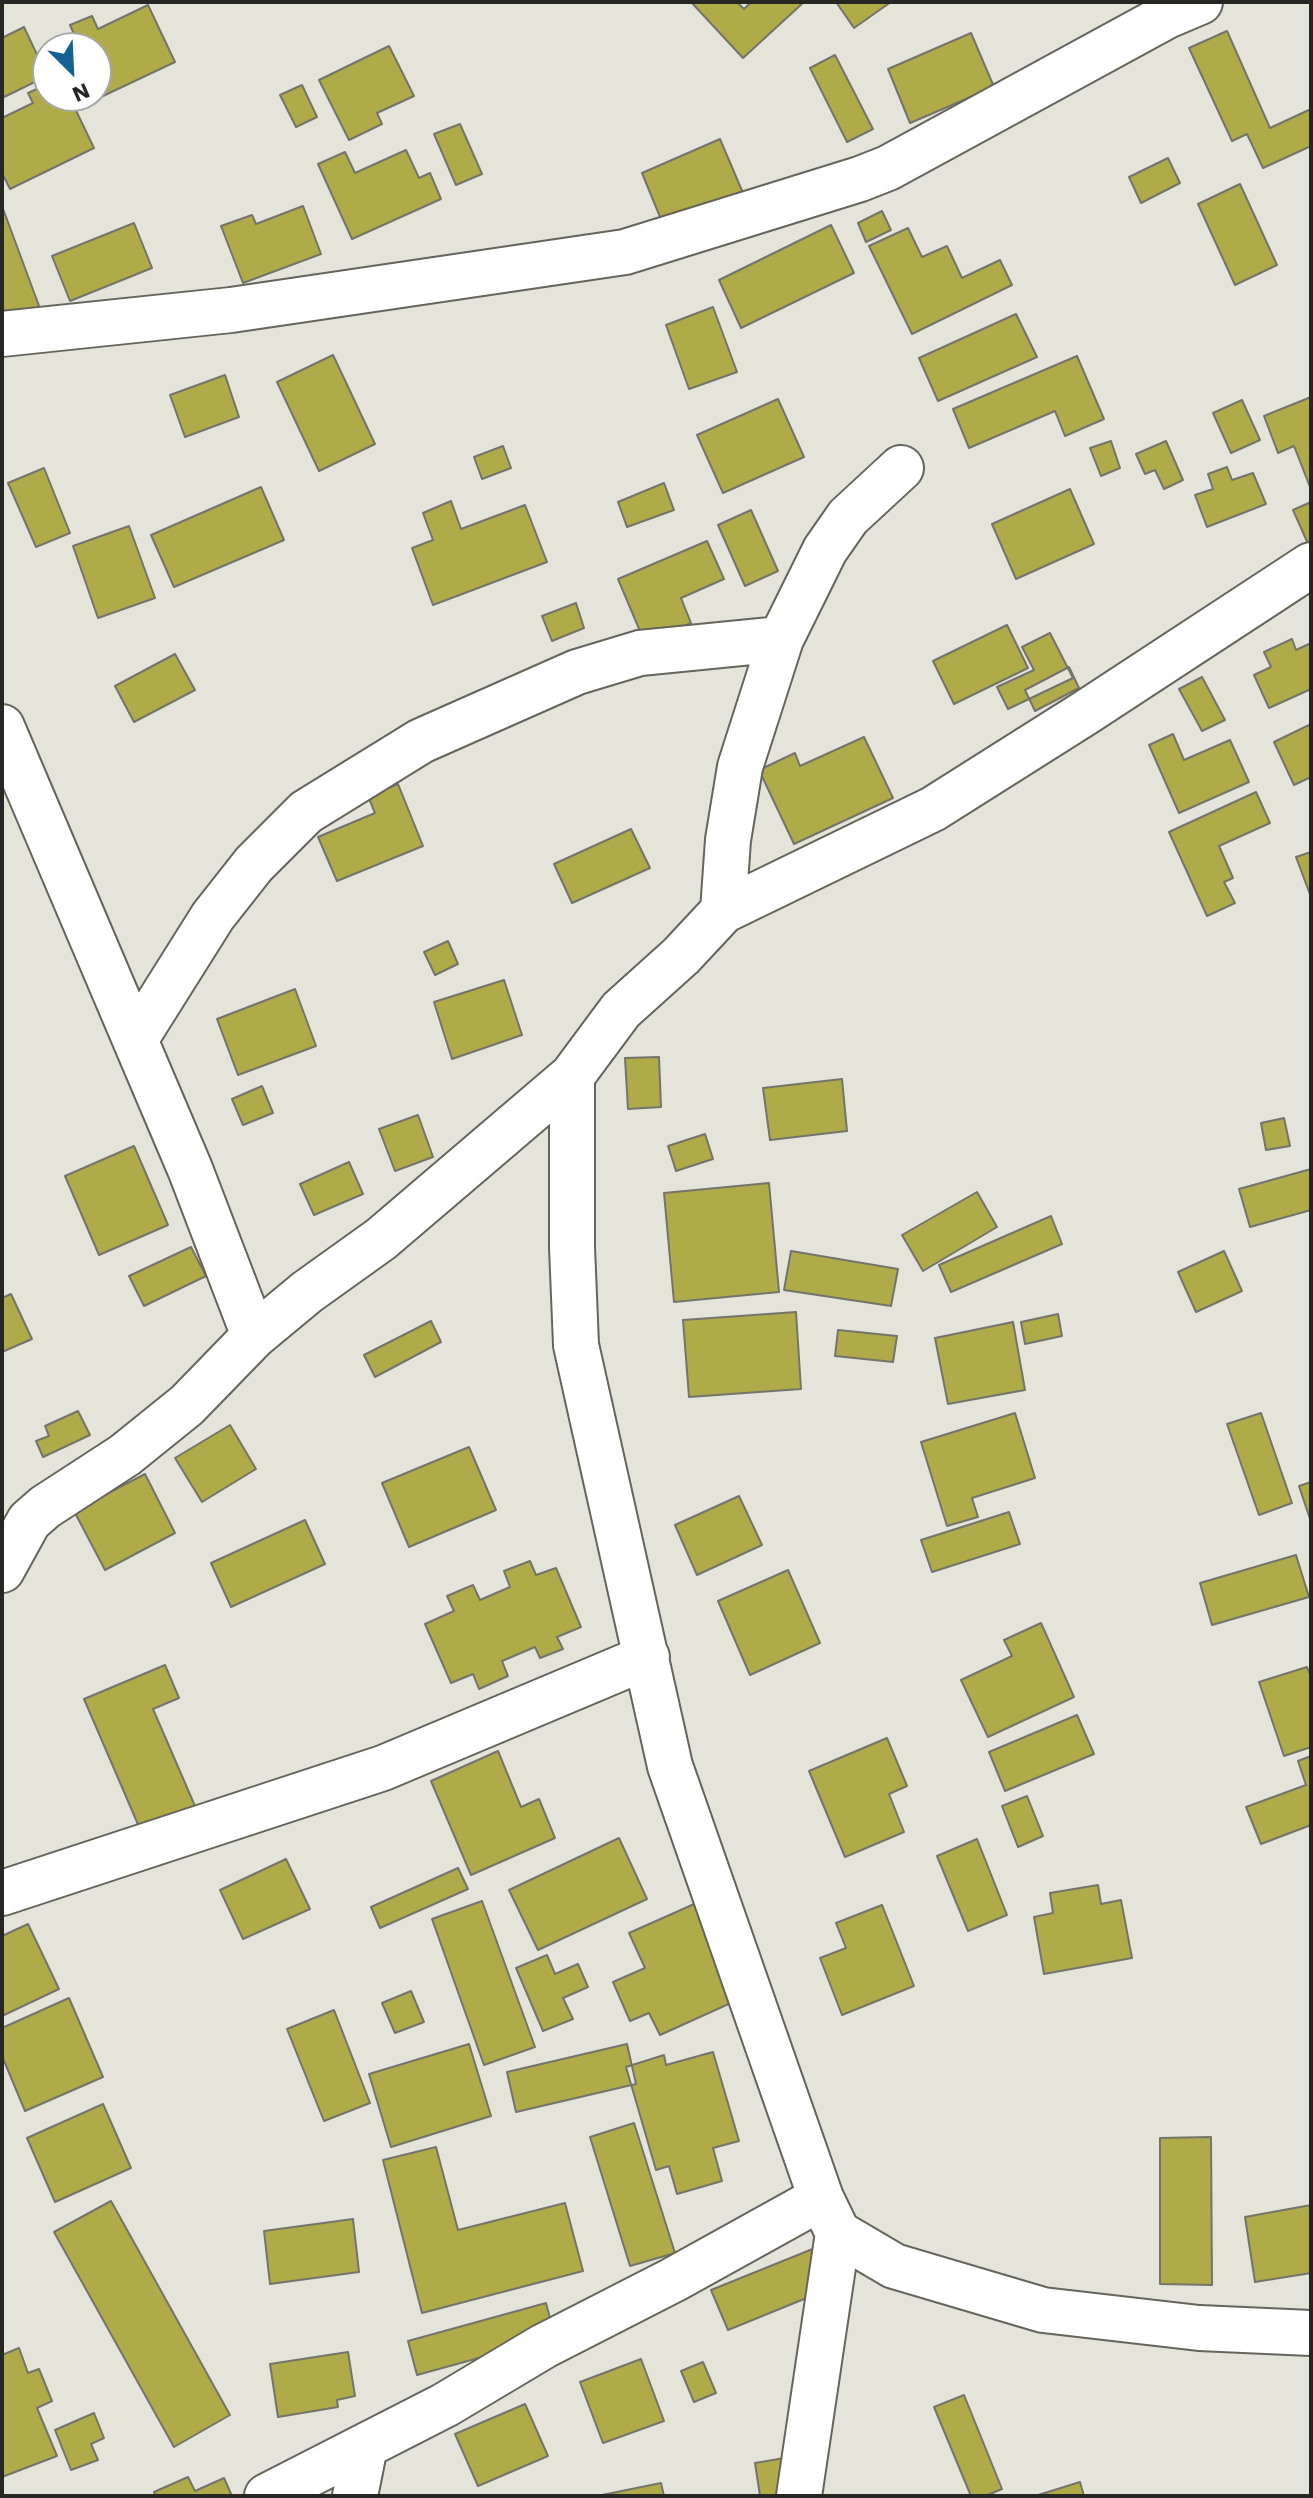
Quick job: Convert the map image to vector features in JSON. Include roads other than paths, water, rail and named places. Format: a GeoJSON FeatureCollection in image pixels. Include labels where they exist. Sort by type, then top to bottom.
{"type":"FeatureCollection","features":[{"type":"Feature","properties":{"kind":"street"},"geometry":{"type":"LineString","coordinates":[[2,334],[231,310],[625,252],[888,168],[1167,16],[1200,2]]}},
{"type":"Feature","properties":{"kind":"street"},"geometry":{"type":"LineString","coordinates":[[723,911],[728,840],[740,767],[781,639],[825,550],[848,517],[901,468]]}},
{"type":"Feature","properties":{"kind":"street"},"geometry":{"type":"LineString","coordinates":[[2,1570],[29,1521],[45,1507],[125,1455],[187,1405],[254,1336],[307,1292],[381,1239],[572,1076],[621,1010],[681,956],[723,911],[933,809],[1311,565]]}},
{"type":"Feature","properties":{"kind":"street"},"geometry":{"type":"LineString","coordinates":[[135,1040],[213,916],[254,864],[306,812],[421,741],[577,672],[640,653],[781,639]]}},
{"type":"Feature","properties":{"kind":"street"},"geometry":{"type":"LineString","coordinates":[[2,727],[190,1169],[254,1336]]}},
{"type":"Feature","properties":{"kind":"street"},"geometry":{"type":"LineString","coordinates":[[572,1076],[572,1247],[576,1345],[670,1766],[830,2216],[799,2496]]}},
{"type":"Feature","properties":{"kind":"street"},"geometry":{"type":"LineString","coordinates":[[2,1893],[383,1768],[647,1657]]}},
{"type":"Feature","properties":{"kind":"street"},"geometry":{"type":"LineString","coordinates":[[830,2216],[894,2266],[1043,2310],[1199,2328],[1311,2333]]}},
{"type":"Feature","properties":{"kind":"street"},"geometry":{"type":"LineString","coordinates":[[267,2496],[445,2405],[544,2346],[673,2280],[830,2216]]}},
{"type":"Feature","properties":{"kind":"street"},"geometry":{"type":"LineString","coordinates":[[355,2496],[365,2446]]}}]}
